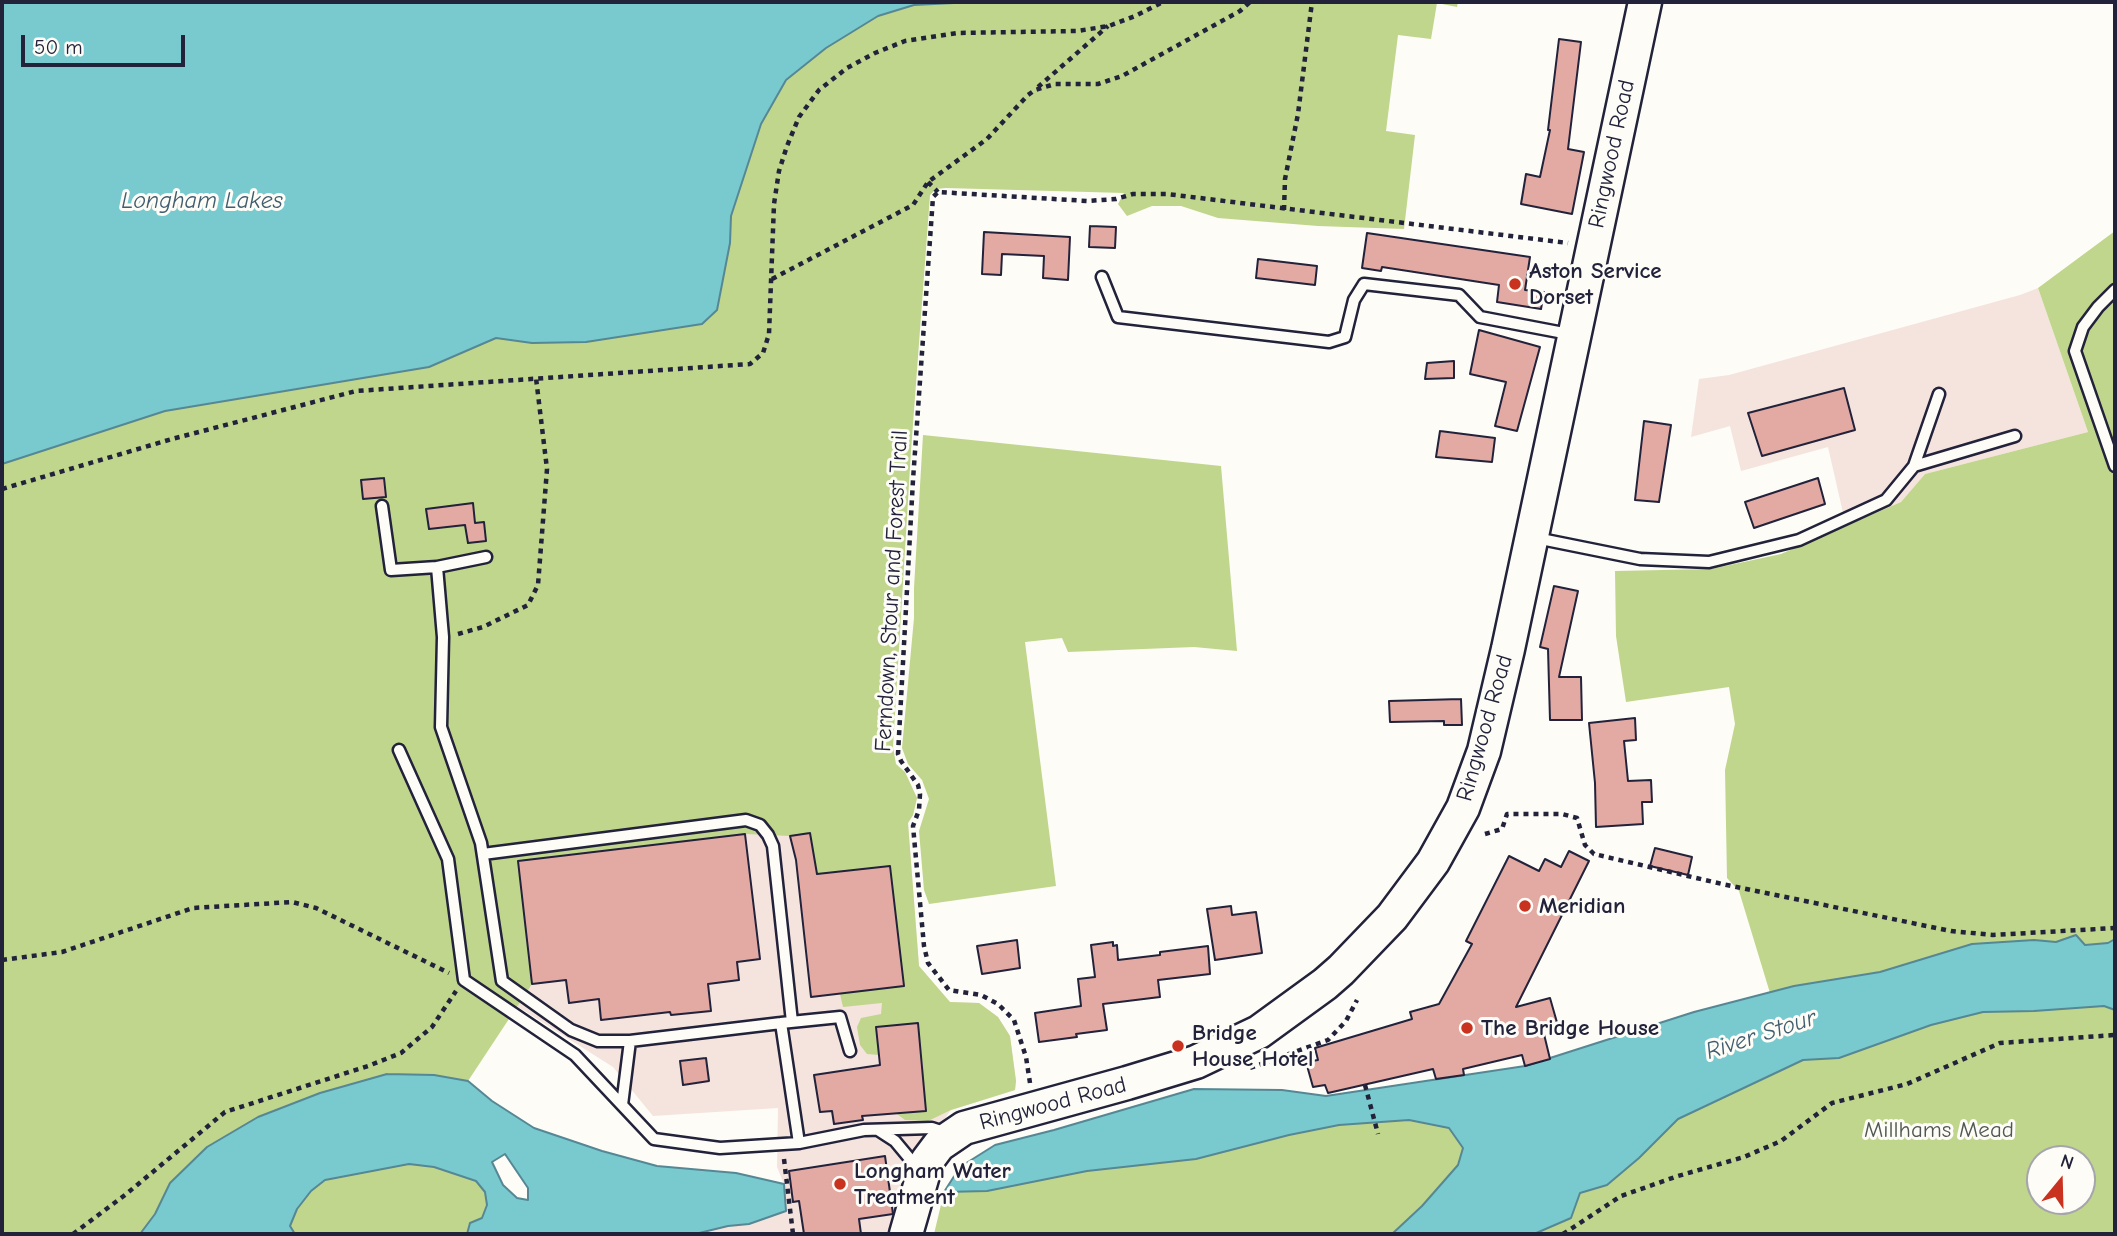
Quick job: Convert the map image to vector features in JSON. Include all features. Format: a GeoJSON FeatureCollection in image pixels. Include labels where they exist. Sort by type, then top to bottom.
{"type":"FeatureCollection","features":[{"type":"Feature","properties":{"kind":"highway","name":"Ringwood Road"},"geometry":{"type":"LineString","coordinates":[[906,1234],[927,1161],[939,1144],[964,1128],[1196,1062],[1259,1032],[1325,985],[1392,917],[1433,862],[1463,808],[1484,751],[1532,537],[1644,2]]}},
{"type":"Feature","properties":{"kind":"lane"},"geometry":{"type":"LineString","coordinates":[[1102,278],[1118,317],[1329,342],[1345,337],[1354,300],[1364,284],[1459,295],[1480,317],[1574,335]]}},
{"type":"Feature","properties":{"kind":"lane"},"geometry":{"type":"LineString","coordinates":[[2115,290],[2083,327],[2075,351],[2115,466]]}},
{"type":"Feature","properties":{"kind":"lane"},"geometry":{"type":"LineString","coordinates":[[1532,537],[1640,559],[1709,562],[1799,540],[1886,500],[1914,467],[1939,394]]}},
{"type":"Feature","properties":{"kind":"lane"},"geometry":{"type":"LineString","coordinates":[[1914,467],[2015,436]]}},
{"type":"Feature","properties":{"kind":"lane"},"geometry":{"type":"LineString","coordinates":[[382,506],[391,570],[437,567],[486,558]]}},
{"type":"Feature","properties":{"kind":"lane"},"geometry":{"type":"LineString","coordinates":[[437,567],[443,638],[441,727],[481,842],[502,981],[571,1030],[598,1041],[630,1041],[840,1017],[850,1051]]}},
{"type":"Feature","properties":{"kind":"lane"},"geometry":{"type":"LineString","coordinates":[[399,750],[448,859],[464,980],[575,1055],[654,1139],[720,1148],[799,1143],[864,1130],[932,1128],[954,1135]]}},
{"type":"Feature","properties":{"kind":"lane"},"geometry":{"type":"LineString","coordinates":[[483,853],[746,820],[760,825],[773,846],[793,1022]]}},
{"type":"Feature","properties":{"kind":"lane"},"geometry":{"type":"LineString","coordinates":[[780,1023],[799,1143]]}},
{"type":"Feature","properties":{"kind":"lane"},"geometry":{"type":"LineString","coordinates":[[622,1105],[630,1041]]}},
{"type":"Feature","properties":{"kind":"lane"},"geometry":{"type":"LineString","coordinates":[[878,1130],[895,1141],[910,1159],[920,1183]]}},
{"type":"Feature","properties":{"kind":"path"},"geometry":{"type":"LineString","coordinates":[[2,489],[173,439],[356,391],[750,364],[764,353],[769,334],[774,204],[779,171],[799,117],[819,90],[847,68],[874,53],[905,41],[957,33],[1077,31],[1109,26],[1163,2]]}},
{"type":"Feature","properties":{"kind":"path"},"geometry":{"type":"LineString","coordinates":[[1035,90],[1055,84],[1098,84],[1122,76],[1241,11],[1250,2]]}},
{"type":"Feature","properties":{"kind":"path"},"geometry":{"type":"LineString","coordinates":[[1284,210],[1285,180],[1298,114],[1312,2]]}},
{"type":"Feature","properties":{"kind":"path"},"geometry":{"type":"LineString","coordinates":[[772,279],[913,205],[928,182],[987,139],[1028,95],[1109,26]]}},
{"type":"Feature","properties":{"kind":"path"},"geometry":{"type":"LineString","coordinates":[[928,182],[938,192],[1087,201],[1116,199],[1133,194],[1167,194],[1593,246]]}},
{"type":"Feature","properties":{"kind":"path","name":"Ferndown, Stour and Forest Trail"},"geometry":{"type":"LineString","coordinates":[[938,192],[933,197],[913,480],[898,754],[918,785],[920,794],[919,810],[913,826],[924,946],[928,963],[949,990],[981,995],[998,1004],[1014,1020],[1026,1058],[1033,1108]]}},
{"type":"Feature","properties":{"kind":"path"},"geometry":{"type":"LineString","coordinates":[[443,638],[484,627],[528,605],[538,585],[547,469],[536,378]]}},
{"type":"Feature","properties":{"kind":"path"},"geometry":{"type":"LineString","coordinates":[[1485,834],[1502,829],[1507,814],[1562,814],[1577,818],[1585,845],[1594,854],[1749,889],[1951,930],[1993,935],[2115,928]]}},
{"type":"Feature","properties":{"kind":"path"},"geometry":{"type":"LineString","coordinates":[[2,960],[62,952],[193,908],[292,902],[316,908],[464,980],[432,1027],[401,1053],[225,1112],[125,1195],[73,1234]]}},
{"type":"Feature","properties":{"kind":"path"},"geometry":{"type":"LineString","coordinates":[[1563,1234],[1621,1196],[1744,1157],[1782,1141],[1832,1103],[1907,1084],[2000,1043],[2115,1035]]}},
{"type":"Feature","properties":{"kind":"path"},"geometry":{"type":"LineString","coordinates":[[1365,1085],[1378,1134]]}},
{"type":"Feature","properties":{"kind":"path"},"geometry":{"type":"LineString","coordinates":[[782,1144],[793,1234]]}},
{"type":"Feature","properties":{"kind":"shaded area"},"geometry":{"type":"Polygon","coordinates":[[[2038,288],[2088,432],[1925,474],[1901,502],[1846,526],[1828,447],[1741,471],[1730,426],[1691,437],[1699,379],[1729,375],[2038,288]]]}},
{"type":"Feature","properties":{"kind":"shaded area"},"geometry":{"type":"Polygon","coordinates":[[[905,772],[917,798],[908,823],[919,966],[950,1002],[979,1003],[998,1017],[1010,1036],[1015,1090],[951,1110],[924,1147],[895,1234],[695,1234],[749,1224],[786,1211],[784,1184],[777,1167],[778,1108],[653,1116],[613,1067],[482,984],[464,853],[905,772]]]}},
{"type":"Feature","properties":{"kind":"green space"},"geometry":{"type":"Polygon","coordinates":[[[974,2],[1458,2],[1457,7],[1437,3],[1431,39],[1398,35],[1386,131],[1415,135],[1404,229],[1218,218],[1181,206],[1152,206],[1127,216],[1118,204],[1124,193],[946,188],[936,189],[930,195],[893,747],[896,764],[905,772],[917,798],[908,823],[919,966],[950,1002],[979,1003],[998,1017],[1010,1036],[1015,1090],[951,1110],[928,1121],[905,1120],[897,1114],[926,1111],[924,1083],[885,1086],[923,1068],[918,1023],[876,1027],[879,1055],[867,1054],[860,1045],[857,1027],[861,1018],[881,1014],[882,1003],[843,1007],[840,994],[904,986],[890,866],[817,874],[810,833],[790,836],[745,834],[518,861],[532,984],[468,1081],[434,1075],[170,1183],[155,1214],[140,1234],[2,1234],[2,464],[165,411],[429,367],[496,338],[532,343],[586,342],[702,324],[730,243],[731,216],[761,124],[786,80],[826,48],[878,16],[914,5],[974,2]]]}},
{"type":"Feature","properties":{"kind":"green space"},"geometry":{"type":"Polygon","coordinates":[[[2115,231],[2115,939],[2108,943],[2085,945],[2076,935],[2056,942],[2034,940],[1880,972],[1794,986],[1770,993],[1739,891],[1727,878],[1725,770],[1735,724],[1729,687],[1626,702],[1616,636],[1615,571],[1711,569],[1781,554],[1901,502],[1925,474],[2088,432],[2038,288],[2115,231]]]}},
{"type":"Feature","properties":{"kind":"green space"},"geometry":{"type":"Polygon","coordinates":[[[923,435],[1221,466],[1237,651],[1194,647],[1068,652],[1062,638],[1025,642],[1056,886],[929,904],[924,890],[919,831],[929,799],[922,780],[908,764],[902,748],[914,618],[923,435]]]}},
{"type":"Feature","properties":{"kind":"green space","name":"Millhams Mead"},"geometry":{"type":"Polygon","coordinates":[[[2104,1006],[2115,1010],[2115,1234],[1534,1234],[1571,1218],[1580,1193],[1607,1185],[1678,1119],[1803,1060],[1839,1058],[1931,1025],[1983,1012],[2104,1006]]]}},
{"type":"Feature","properties":{"kind":"green space"},"geometry":{"type":"Polygon","coordinates":[[[1409,1120],[1449,1128],[1463,1147],[1458,1165],[1422,1206],[1392,1234],[934,1234],[944,1192],[987,1191],[1087,1171],[1196,1159],[1289,1135],[1339,1125],[1409,1120]]]}},
{"type":"Feature","properties":{"kind":"green space"},"geometry":{"type":"Polygon","coordinates":[[[409,1164],[434,1167],[476,1181],[485,1192],[487,1205],[482,1218],[470,1223],[467,1234],[294,1234],[290,1226],[297,1209],[311,1191],[325,1180],[409,1164]]]}},
{"type":"Feature","properties":{"kind":"water","name":"Longham Lakes"},"geometry":{"type":"Polygon","coordinates":[[[2,2],[974,2],[914,5],[878,16],[826,48],[786,80],[761,124],[731,216],[730,243],[717,310],[702,324],[586,342],[532,343],[496,338],[429,367],[165,411],[2,464],[2,2]]]}},
{"type":"Feature","properties":{"kind":"water","name":"River Stour"},"geometry":{"type":"Polygon","coordinates":[[[2076,935],[2085,945],[2108,943],[2115,939],[2115,1010],[2104,1006],[1983,1012],[1931,1025],[1839,1058],[1803,1060],[1678,1119],[1607,1185],[1580,1193],[1571,1218],[1534,1234],[1392,1234],[1422,1206],[1458,1165],[1463,1148],[1449,1128],[1409,1120],[1339,1125],[1196,1159],[1087,1171],[987,1191],[944,1192],[960,1167],[995,1145],[1194,1089],[1282,1090],[1326,1096],[1525,1066],[1694,1012],[1794,986],[1880,972],[1972,944],[2034,940],[2056,942],[2076,935]]]}},
{"type":"Feature","properties":{"kind":"water"},"geometry":{"type":"Polygon","coordinates":[[[387,1074],[434,1075],[468,1081],[492,1101],[534,1128],[602,1151],[657,1166],[736,1173],[784,1184],[786,1211],[749,1224],[695,1234],[467,1234],[470,1223],[482,1218],[487,1205],[485,1192],[476,1181],[434,1167],[409,1164],[325,1180],[311,1191],[297,1209],[290,1226],[295,1234],[140,1234],[155,1214],[170,1183],[207,1147],[258,1117],[320,1093],[387,1074]],[[505,1154],[492,1162],[503,1185],[517,1198],[528,1200],[528,1188],[505,1154]]]}},
{"type":"Feature","properties":{"kind":"building"},"geometry":{"type":"Polygon","coordinates":[[[1559,39],[1581,42],[1568,149],[1584,152],[1572,214],[1521,204],[1526,174],[1540,177],[1550,130],[1559,39]]]}},
{"type":"Feature","properties":{"kind":"building"},"geometry":{"type":"Polygon","coordinates":[[[1090,226],[1116,227],[1115,248],[1089,247],[1090,226]]]}},
{"type":"Feature","properties":{"kind":"building"},"geometry":{"type":"Polygon","coordinates":[[[984,232],[1070,237],[1068,280],[1043,278],[1044,256],[1002,254],[1001,275],[982,274],[984,232]]]}},
{"type":"Feature","properties":{"kind":"building"},"geometry":{"type":"Polygon","coordinates":[[[1367,233],[1530,257],[1525,290],[1544,292],[1541,309],[1497,302],[1499,285],[1382,267],[1381,271],[1362,268],[1367,233]]]}},
{"type":"Feature","properties":{"kind":"building"},"geometry":{"type":"Polygon","coordinates":[[[1258,259],[1317,266],[1315,285],[1256,278],[1258,259]]]}},
{"type":"Feature","properties":{"kind":"building"},"geometry":{"type":"Polygon","coordinates":[[[1479,330],[1540,347],[1517,431],[1495,426],[1506,382],[1470,374],[1479,330]]]}},
{"type":"Feature","properties":{"kind":"building"},"geometry":{"type":"Polygon","coordinates":[[[1454,361],[1454,378],[1425,379],[1427,363],[1454,361]]]}},
{"type":"Feature","properties":{"kind":"building"},"geometry":{"type":"Polygon","coordinates":[[[1844,388],[1855,430],[1762,456],[1748,413],[1844,388]]]}},
{"type":"Feature","properties":{"kind":"building"},"geometry":{"type":"Polygon","coordinates":[[[1644,421],[1671,425],[1659,502],[1635,500],[1644,421]]]}},
{"type":"Feature","properties":{"kind":"building"},"geometry":{"type":"Polygon","coordinates":[[[1440,431],[1495,438],[1492,462],[1436,457],[1440,431]]]}},
{"type":"Feature","properties":{"kind":"building"},"geometry":{"type":"Polygon","coordinates":[[[384,478],[386,497],[363,499],[361,480],[384,478]]]}},
{"type":"Feature","properties":{"kind":"building"},"geometry":{"type":"Polygon","coordinates":[[[1818,478],[1825,504],[1754,528],[1745,502],[1818,478]]]}},
{"type":"Feature","properties":{"kind":"building"},"geometry":{"type":"Polygon","coordinates":[[[473,503],[475,523],[484,522],[486,541],[468,543],[465,525],[429,529],[426,509],[473,503]]]}},
{"type":"Feature","properties":{"kind":"building"},"geometry":{"type":"Polygon","coordinates":[[[1554,586],[1578,591],[1559,677],[1581,677],[1582,720],[1550,720],[1548,649],[1540,647],[1554,586]]]}},
{"type":"Feature","properties":{"kind":"building"},"geometry":{"type":"Polygon","coordinates":[[[1461,699],[1462,725],[1444,725],[1444,721],[1390,722],[1389,701],[1461,699]]]}},
{"type":"Feature","properties":{"kind":"building"},"geometry":{"type":"Polygon","coordinates":[[[1635,718],[1636,740],[1624,741],[1628,781],[1651,780],[1652,802],[1642,802],[1643,824],[1596,827],[1589,723],[1635,718]]]}},
{"type":"Feature","properties":{"kind":"building"},"geometry":{"type":"Polygon","coordinates":[[[810,833],[817,874],[890,866],[904,986],[811,997],[796,860],[790,836],[810,833]]]}},
{"type":"Feature","properties":{"kind":"building"},"geometry":{"type":"Polygon","coordinates":[[[745,834],[760,959],[737,962],[739,980],[708,984],[711,1011],[671,1015],[670,1012],[601,1020],[599,999],[569,1003],[566,980],[532,984],[518,861],[745,834]]]}},
{"type":"Feature","properties":{"kind":"building"},"geometry":{"type":"Polygon","coordinates":[[[1655,848],[1692,857],[1688,875],[1650,866],[1655,848]]]}},
{"type":"Feature","properties":{"kind":"building","name":"The Bridge House"},"geometry":{"type":"Polygon","coordinates":[[[1569,851],[1589,861],[1516,1007],[1550,998],[1558,1026],[1543,1030],[1550,1059],[1525,1066],[1522,1055],[1463,1069],[1464,1075],[1436,1079],[1433,1069],[1328,1093],[1325,1085],[1313,1087],[1306,1062],[1318,1060],[1315,1048],[1412,1019],[1410,1012],[1439,1004],[1472,944],[1466,941],[1509,856],[1539,871],[1545,859],[1561,867],[1569,851]]]}},
{"type":"Feature","properties":{"kind":"building"},"geometry":{"type":"Polygon","coordinates":[[[1231,906],[1232,915],[1256,912],[1262,953],[1215,960],[1207,909],[1231,906]]]}},
{"type":"Feature","properties":{"kind":"building"},"geometry":{"type":"Polygon","coordinates":[[[1017,940],[1020,968],[982,974],[977,946],[1017,940]]]}},
{"type":"Feature","properties":{"kind":"building"},"geometry":{"type":"Polygon","coordinates":[[[1113,942],[1113,946],[1117,945],[1118,960],[1208,946],[1210,974],[1158,980],[1160,997],[1103,1004],[1107,1030],[1039,1042],[1035,1013],[1081,1006],[1078,979],[1095,977],[1091,945],[1113,942]]]}},
{"type":"Feature","properties":{"kind":"building"},"geometry":{"type":"Polygon","coordinates":[[[918,1023],[926,1111],[862,1116],[863,1120],[834,1124],[832,1111],[820,1112],[814,1075],[880,1065],[876,1027],[918,1023]]]}},
{"type":"Feature","properties":{"kind":"building"},"geometry":{"type":"Polygon","coordinates":[[[706,1058],[709,1081],[683,1085],[680,1061],[706,1058]]]}},
{"type":"Feature","properties":{"kind":"building","name":"Longham Water Treatment"},"geometry":{"type":"Polygon","coordinates":[[[885,1156],[893,1214],[859,1219],[861,1234],[804,1234],[799,1201],[793,1202],[789,1171],[885,1156]]]}},
{"type":"Feature","properties":{"kind":"place","name":"Aston Service Dorset"},"geometry":{"type":"Point","coordinates":[1515,284]}},
{"type":"Feature","properties":{"kind":"place","name":"Meridian"},"geometry":{"type":"Point","coordinates":[1525,906]}},
{"type":"Feature","properties":{"kind":"place","name":"The Bridge House"},"geometry":{"type":"Point","coordinates":[1467,1028]}},
{"type":"Feature","properties":{"kind":"place","name":"Bridge House Hotel"},"geometry":{"type":"Point","coordinates":[1178,1046]}},
{"type":"Feature","properties":{"kind":"place","name":"Longham Water Treatment"},"geometry":{"type":"Point","coordinates":[840,1184]}}]}
